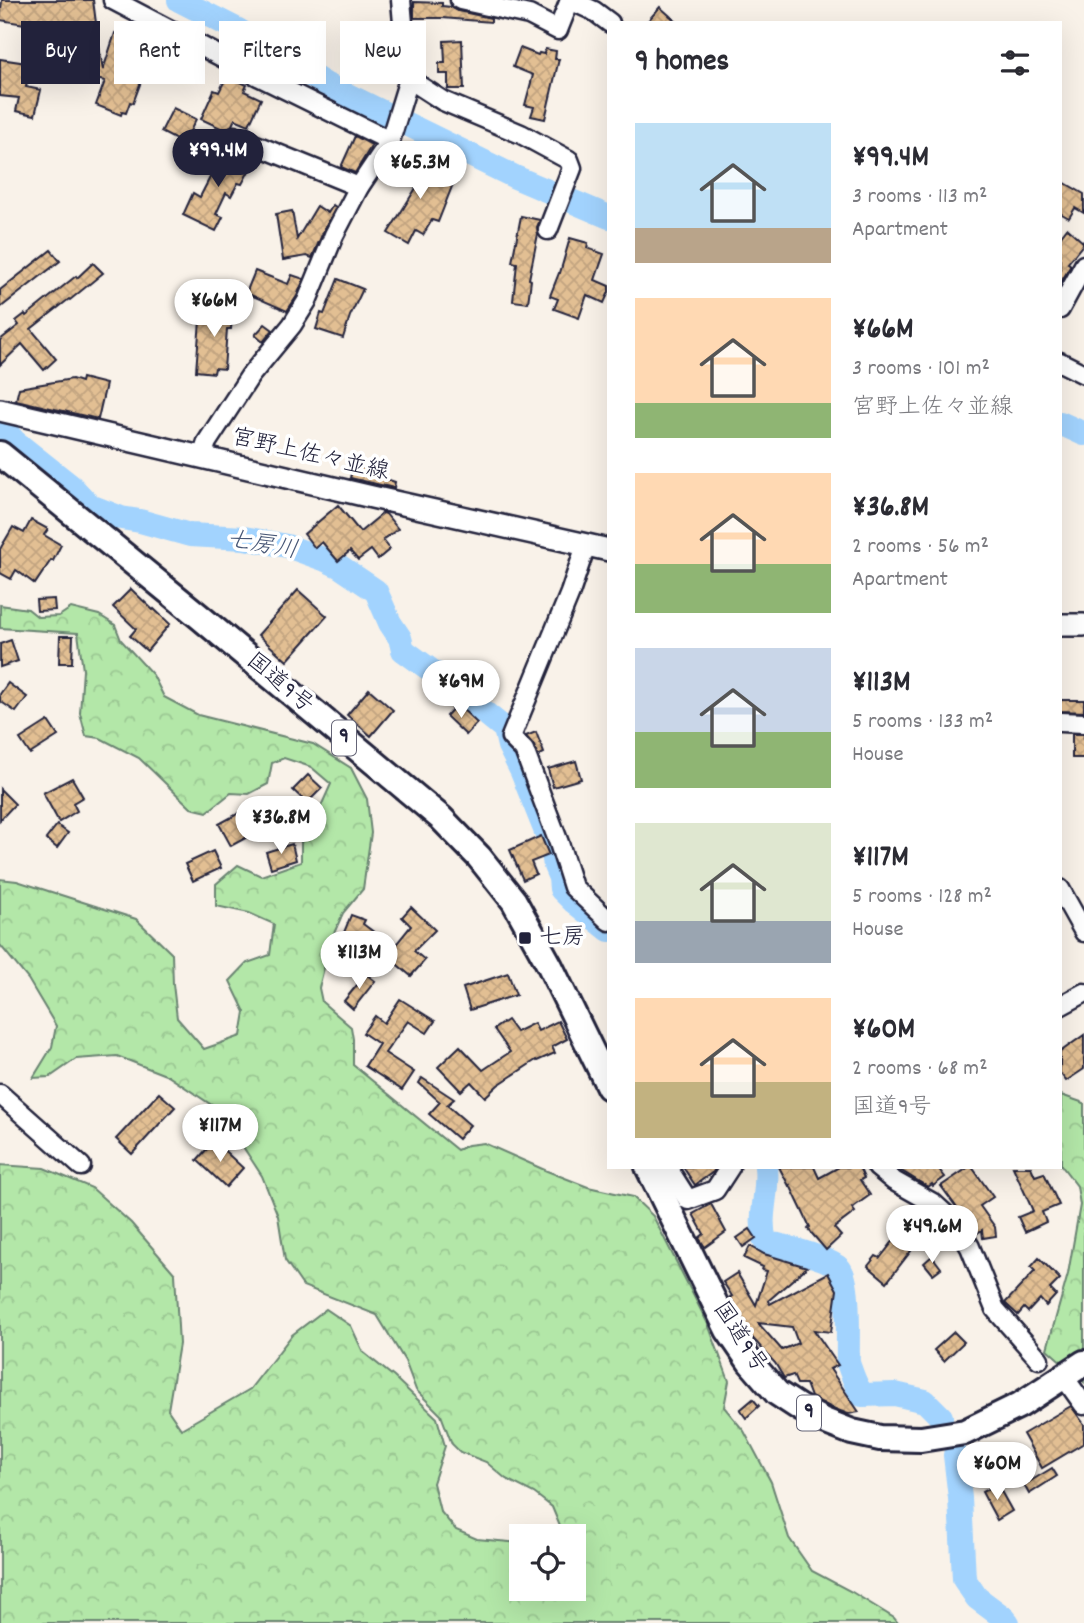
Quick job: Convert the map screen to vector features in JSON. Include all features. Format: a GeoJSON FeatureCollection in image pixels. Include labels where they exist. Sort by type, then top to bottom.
{"type":"FeatureCollection","features":[{"type":"Feature","properties":{"kind":"highway","name":"国道9号"},"geometry":{"type":"LineString","coordinates":[[0,454],[200,617],[451,828],[514,901],[550,966],[607,1083]]}},
{"type":"Feature","properties":{"kind":"highway","name":"国道9号"},"geometry":{"type":"LineString","coordinates":[[649,1169],[728,1330],[750,1362],[777,1393],[824,1421],[852,1432],[880,1438],[921,1439],[965,1432],[1020,1405],[1084,1363]]}},
{"type":"Feature","properties":{"kind":"main road","name":"宮野上佐々並線"},"geometry":{"type":"LineString","coordinates":[[0,410],[607,550]]}},
{"type":"Feature","properties":{"kind":"main road"},"geometry":{"type":"LineString","coordinates":[[1062,625],[1084,625]]}},
{"type":"Feature","properties":{"kind":"street"},"geometry":{"type":"LineString","coordinates":[[113,0],[260,77],[391,139]]}},
{"type":"Feature","properties":{"kind":"street"},"geometry":{"type":"LineString","coordinates":[[401,0],[402,21]]}},
{"type":"Feature","properties":{"kind":"street"},"geometry":{"type":"LineString","coordinates":[[460,0],[529,15],[558,30],[570,0],[594,11],[607,21]]}},
{"type":"Feature","properties":{"kind":"street"},"geometry":{"type":"LineString","coordinates":[[202,457],[207,442],[250,376],[292,325],[307,301],[334,236],[359,187],[391,139],[408,84]]}},
{"type":"Feature","properties":{"kind":"street"},"geometry":{"type":"LineString","coordinates":[[410,84],[521,134],[569,160],[572,168],[548,229]]}},
{"type":"Feature","properties":{"kind":"street"},"geometry":{"type":"LineString","coordinates":[[234,136],[359,187]]}},
{"type":"Feature","properties":{"kind":"street"},"geometry":{"type":"LineString","coordinates":[[1062,305],[1084,265]]}},
{"type":"Feature","properties":{"kind":"street"},"geometry":{"type":"LineString","coordinates":[[1062,363],[1084,374]]}},
{"type":"Feature","properties":{"kind":"street"},"geometry":{"type":"LineString","coordinates":[[586,545],[570,593],[511,737],[524,750],[573,887],[607,919]]}},
{"type":"Feature","properties":{"kind":"street"},"geometry":{"type":"LineString","coordinates":[[1062,722],[1084,723]]}},
{"type":"Feature","properties":{"kind":"street"},"geometry":{"type":"LineString","coordinates":[[1062,893],[1084,932]]}},
{"type":"Feature","properties":{"kind":"street"},"geometry":{"type":"LineString","coordinates":[[1062,1005],[1084,993]]}},
{"type":"Feature","properties":{"kind":"street"},"geometry":{"type":"LineString","coordinates":[[0,1094],[81,1166]]}},
{"type":"Feature","properties":{"kind":"street"},"geometry":{"type":"LineString","coordinates":[[667,1169],[688,1200],[715,1190],[729,1169]]}},
{"type":"Feature","properties":{"kind":"street"},"geometry":{"type":"LineString","coordinates":[[879,1169],[894,1181],[933,1203],[951,1221],[970,1247],[995,1309],[1039,1359]]}},
{"type":"Feature","properties":{"kind":"street"},"geometry":{"type":"LineString","coordinates":[[1069,1384],[1084,1405]]}},
{"type":"Feature","properties":{"kind":"green space"},"geometry":{"type":"Polygon","coordinates":[[[0,605],[28,609],[38,617],[59,616],[71,608],[99,615],[115,625],[121,640],[153,675],[164,697],[198,715],[313,744],[351,768],[367,799],[371,833],[363,889],[343,913],[331,940],[319,988],[322,1002],[351,1027],[353,1065],[457,1150],[484,1143],[588,1187],[633,1197],[653,1216],[708,1324],[729,1381],[724,1407],[744,1431],[771,1482],[789,1538],[812,1571],[852,1592],[898,1623],[0,1623],[0,1165],[44,1168],[92,1188],[131,1223],[175,1274],[179,1344],[168,1410],[181,1429],[250,1389],[292,1335],[326,1309],[351,1326],[363,1352],[437,1418],[445,1446],[433,1483],[440,1511],[456,1530],[477,1539],[509,1542],[509,1601],[586,1601],[586,1524],[559,1524],[552,1507],[534,1493],[506,1479],[486,1462],[460,1452],[452,1444],[441,1415],[416,1390],[405,1361],[377,1315],[303,1286],[285,1260],[278,1216],[262,1176],[219,1110],[168,1076],[117,1056],[76,1059],[50,1077],[33,1078],[52,1047],[56,1026],[28,979],[0,945],[0,879],[17,881],[136,919],[172,954],[177,1018],[204,1049],[241,1036],[245,1012],[230,981],[247,963],[270,955],[274,924],[249,913],[216,906],[216,884],[238,865],[261,876],[301,862],[301,838],[318,813],[331,784],[311,767],[284,758],[272,763],[268,784],[249,794],[231,793],[207,812],[191,808],[139,758],[100,738],[86,736],[80,713],[83,670],[78,633],[0,628],[0,605]]]}},
{"type":"Feature","properties":{"kind":"green space"},"geometry":{"type":"Polygon","coordinates":[[[1062,1095],[1084,1103],[1084,1382],[1047,1349],[1068,1274],[1080,1205],[1077,1186],[1062,1166],[1062,1095]]]}},
{"type":"Feature","properties":{"kind":"building"},"geometry":{"type":"Polygon","coordinates":[[[2,0],[93,0],[96,21],[21,21],[21,23],[0,20],[2,0]]]}},
{"type":"Feature","properties":{"kind":"building"},"geometry":{"type":"Polygon","coordinates":[[[414,2],[442,3],[442,6],[458,11],[491,18],[491,22],[414,18],[414,2]]]}},
{"type":"Feature","properties":{"kind":"building"},"geometry":{"type":"Polygon","coordinates":[[[660,7],[676,21],[648,21],[660,7]]]}},
{"type":"Feature","properties":{"kind":"building"},"geometry":{"type":"Polygon","coordinates":[[[114,36],[114,84],[140,84],[126,113],[122,112],[121,115],[96,105],[105,81],[100,80],[100,52],[103,70],[114,36]]]}},
{"type":"Feature","properties":{"kind":"building"},"geometry":{"type":"Polygon","coordinates":[[[462,40],[464,89],[448,89],[448,74],[439,74],[439,63],[445,63],[444,41],[462,40]]]}},
{"type":"Feature","properties":{"kind":"building"},"geometry":{"type":"Polygon","coordinates":[[[520,48],[538,55],[544,54],[545,49],[556,51],[555,59],[559,59],[545,119],[531,116],[534,107],[525,105],[533,75],[513,67],[520,48]]]}},
{"type":"Feature","properties":{"kind":"building"},"geometry":{"type":"Polygon","coordinates":[[[0,59],[21,62],[21,84],[41,90],[35,115],[16,111],[19,98],[0,96],[0,59]]]}},
{"type":"Feature","properties":{"kind":"building"},"geometry":{"type":"Polygon","coordinates":[[[223,84],[245,84],[247,85],[244,91],[261,99],[249,125],[235,119],[225,130],[201,119],[214,90],[219,92],[223,84]]]}},
{"type":"Feature","properties":{"kind":"building"},"geometry":{"type":"Polygon","coordinates":[[[173,108],[196,119],[184,144],[161,132],[173,108]]]}},
{"type":"Feature","properties":{"kind":"building"},"geometry":{"type":"Polygon","coordinates":[[[355,136],[372,145],[355,173],[341,167],[355,136]]]}},
{"type":"Feature","properties":{"kind":"building"},"geometry":{"type":"Polygon","coordinates":[[[227,144],[246,153],[240,166],[249,171],[231,196],[226,193],[216,214],[223,217],[216,231],[183,215],[193,193],[200,197],[227,144]]]}},
{"type":"Feature","properties":{"kind":"building"},"geometry":{"type":"Polygon","coordinates":[[[403,153],[428,164],[423,175],[453,184],[438,222],[432,220],[423,235],[416,231],[409,245],[388,233],[421,180],[396,169],[403,153]]]}},
{"type":"Feature","properties":{"kind":"building"},"geometry":{"type":"Polygon","coordinates":[[[1062,181],[1084,194],[1084,213],[1075,208],[1069,218],[1062,214],[1062,181]]]}},
{"type":"Feature","properties":{"kind":"building"},"geometry":{"type":"Polygon","coordinates":[[[333,205],[336,207],[312,258],[307,256],[283,260],[276,214],[292,211],[297,239],[317,206],[328,213],[333,205]]]}},
{"type":"Feature","properties":{"kind":"building"},"geometry":{"type":"Polygon","coordinates":[[[521,216],[540,220],[529,279],[528,303],[513,301],[517,263],[512,262],[521,216]]]}},
{"type":"Feature","properties":{"kind":"building"},"geometry":{"type":"Polygon","coordinates":[[[1067,228],[1084,243],[1068,263],[1071,265],[1062,281],[1062,234],[1067,228]]]}},
{"type":"Feature","properties":{"kind":"building"},"geometry":{"type":"Polygon","coordinates":[[[570,238],[588,243],[587,248],[604,254],[595,280],[607,285],[604,303],[587,295],[579,318],[554,309],[558,299],[550,296],[570,238]]]}},
{"type":"Feature","properties":{"kind":"building"},"geometry":{"type":"Polygon","coordinates":[[[51,250],[60,261],[0,308],[0,290],[51,250]]]}},
{"type":"Feature","properties":{"kind":"building"},"geometry":{"type":"Polygon","coordinates":[[[93,263],[103,273],[31,329],[56,359],[44,370],[22,344],[0,365],[0,340],[19,325],[16,321],[76,276],[77,278],[93,263]]]}},
{"type":"Feature","properties":{"kind":"building"},"geometry":{"type":"Polygon","coordinates":[[[255,271],[288,284],[292,275],[304,279],[287,311],[246,293],[255,271]]]}},
{"type":"Feature","properties":{"kind":"building"},"geometry":{"type":"Polygon","coordinates":[[[338,279],[363,289],[343,338],[316,329],[338,279]]]}},
{"type":"Feature","properties":{"kind":"building"},"geometry":{"type":"Polygon","coordinates":[[[211,305],[233,307],[231,329],[227,329],[224,369],[215,368],[214,373],[196,371],[200,320],[210,321],[211,305]]]}},
{"type":"Feature","properties":{"kind":"building"},"geometry":{"type":"Polygon","coordinates":[[[265,324],[273,330],[263,342],[255,335],[265,324]]]}},
{"type":"Feature","properties":{"kind":"building"},"geometry":{"type":"Polygon","coordinates":[[[82,378],[106,384],[98,419],[16,400],[19,388],[72,379],[81,382],[82,378]]]}},
{"type":"Feature","properties":{"kind":"building"},"geometry":{"type":"Polygon","coordinates":[[[353,465],[384,473],[383,478],[395,482],[394,488],[350,478],[353,465]]]}},
{"type":"Feature","properties":{"kind":"building"},"geometry":{"type":"Polygon","coordinates":[[[338,505],[360,532],[383,513],[386,514],[398,529],[383,540],[390,549],[378,559],[371,550],[358,560],[350,551],[338,561],[322,542],[315,548],[304,534],[338,505]]]}},
{"type":"Feature","properties":{"kind":"building"},"geometry":{"type":"Polygon","coordinates":[[[31,520],[48,529],[44,535],[61,545],[53,561],[51,560],[35,584],[16,570],[11,579],[0,573],[0,549],[13,527],[24,533],[31,520]]]}},
{"type":"Feature","properties":{"kind":"building"},"geometry":{"type":"Polygon","coordinates":[[[131,589],[170,624],[147,651],[130,636],[136,629],[113,607],[131,589]]]}},
{"type":"Feature","properties":{"kind":"building"},"geometry":{"type":"Polygon","coordinates":[[[298,590],[327,616],[287,661],[258,635],[298,590]]]}},
{"type":"Feature","properties":{"kind":"building"},"geometry":{"type":"Polygon","coordinates":[[[54,599],[55,610],[37,611],[36,600],[54,599]]]}},
{"type":"Feature","properties":{"kind":"building"},"geometry":{"type":"Polygon","coordinates":[[[60,636],[73,636],[72,663],[59,663],[60,636]]]}},
{"type":"Feature","properties":{"kind":"building"},"geometry":{"type":"Polygon","coordinates":[[[11,640],[18,661],[0,667],[0,644],[11,640]]]}},
{"type":"Feature","properties":{"kind":"building"},"geometry":{"type":"Polygon","coordinates":[[[8,683],[27,697],[16,712],[0,701],[0,694],[8,683]]]}},
{"type":"Feature","properties":{"kind":"building"},"geometry":{"type":"Polygon","coordinates":[[[369,689],[393,710],[371,736],[347,715],[369,689]]]}},
{"type":"Feature","properties":{"kind":"building"},"geometry":{"type":"Polygon","coordinates":[[[1062,700],[1084,700],[1084,712],[1062,711],[1062,700]]]}},
{"type":"Feature","properties":{"kind":"building"},"geometry":{"type":"Polygon","coordinates":[[[457,704],[477,723],[466,735],[446,716],[457,704]]]}},
{"type":"Feature","properties":{"kind":"building"},"geometry":{"type":"Polygon","coordinates":[[[48,721],[58,736],[30,754],[20,739],[48,721]]]}},
{"type":"Feature","properties":{"kind":"building"},"geometry":{"type":"Polygon","coordinates":[[[536,732],[544,753],[538,756],[526,736],[536,732]]]}},
{"type":"Feature","properties":{"kind":"building"},"geometry":{"type":"Polygon","coordinates":[[[1072,734],[1084,734],[1084,758],[1072,758],[1072,734]]]}},
{"type":"Feature","properties":{"kind":"building"},"geometry":{"type":"Polygon","coordinates":[[[576,761],[581,779],[553,787],[548,769],[576,761]]]}},
{"type":"Feature","properties":{"kind":"building"},"geometry":{"type":"Polygon","coordinates":[[[308,775],[322,788],[307,803],[293,790],[308,775]]]}},
{"type":"Feature","properties":{"kind":"building"},"geometry":{"type":"Polygon","coordinates":[[[72,778],[83,797],[73,803],[77,811],[59,822],[43,793],[72,778]]]}},
{"type":"Feature","properties":{"kind":"building"},"geometry":{"type":"Polygon","coordinates":[[[0,789],[15,804],[0,820],[0,789]]]}},
{"type":"Feature","properties":{"kind":"building"},"geometry":{"type":"Polygon","coordinates":[[[239,813],[251,835],[231,846],[219,824],[239,813]]]}},
{"type":"Feature","properties":{"kind":"building"},"geometry":{"type":"Polygon","coordinates":[[[57,825],[68,833],[57,848],[46,839],[57,825]]]}},
{"type":"Feature","properties":{"kind":"building"},"geometry":{"type":"Polygon","coordinates":[[[541,836],[549,855],[531,862],[536,874],[523,880],[510,850],[541,836]]]}},
{"type":"Feature","properties":{"kind":"building"},"geometry":{"type":"Polygon","coordinates":[[[292,844],[296,860],[271,868],[266,852],[292,844]]]}},
{"type":"Feature","properties":{"kind":"building"},"geometry":{"type":"Polygon","coordinates":[[[213,851],[221,868],[193,881],[185,864],[213,851]]]}},
{"type":"Feature","properties":{"kind":"building"},"geometry":{"type":"Polygon","coordinates":[[[411,907],[435,930],[414,951],[425,960],[411,976],[359,936],[351,956],[337,950],[351,915],[365,920],[363,924],[394,947],[411,926],[402,917],[411,907]]]}},
{"type":"Feature","properties":{"kind":"building"},"geometry":{"type":"Polygon","coordinates":[[[508,973],[516,995],[470,1010],[463,988],[508,973]]]}},
{"type":"Feature","properties":{"kind":"building"},"geometry":{"type":"Polygon","coordinates":[[[366,974],[375,981],[353,1009],[344,1001],[366,974]]]}},
{"type":"Feature","properties":{"kind":"building"},"geometry":{"type":"Polygon","coordinates":[[[400,999],[435,1021],[427,1033],[408,1021],[385,1053],[414,1072],[402,1090],[365,1066],[379,1044],[363,1033],[375,1016],[384,1023],[400,999]]]}},
{"type":"Feature","properties":{"kind":"building"},"geometry":{"type":"Polygon","coordinates":[[[507,1020],[516,1032],[534,1023],[538,1031],[558,1021],[567,1039],[552,1047],[555,1053],[536,1060],[485,1097],[471,1082],[461,1091],[438,1067],[460,1046],[483,1070],[510,1052],[494,1029],[507,1020]]]}},
{"type":"Feature","properties":{"kind":"building"},"geometry":{"type":"Polygon","coordinates":[[[1084,1035],[1084,1069],[1066,1081],[1062,1076],[1062,1051],[1084,1035]]]}},
{"type":"Feature","properties":{"kind":"building"},"geometry":{"type":"Polygon","coordinates":[[[422,1078],[454,1099],[447,1105],[470,1125],[458,1139],[429,1114],[440,1102],[419,1083],[422,1078]]]}},
{"type":"Feature","properties":{"kind":"building"},"geometry":{"type":"Polygon","coordinates":[[[159,1093],[175,1107],[132,1154],[116,1139],[159,1093]]]}},
{"type":"Feature","properties":{"kind":"building"},"geometry":{"type":"Polygon","coordinates":[[[214,1141],[243,1168],[226,1187],[197,1160],[214,1141]]]}},
{"type":"Feature","properties":{"kind":"building"},"geometry":{"type":"Polygon","coordinates":[[[684,1169],[715,1169],[713,1172],[695,1185],[684,1169]]]}},
{"type":"Feature","properties":{"kind":"building"},"geometry":{"type":"Polygon","coordinates":[[[780,1169],[815,1169],[819,1178],[835,1169],[860,1169],[864,1178],[860,1180],[870,1195],[852,1208],[855,1212],[834,1228],[841,1236],[826,1250],[808,1229],[810,1227],[780,1169]]]}},
{"type":"Feature","properties":{"kind":"building"},"geometry":{"type":"Polygon","coordinates":[[[898,1169],[939,1169],[945,1177],[928,1187],[898,1169]]]}},
{"type":"Feature","properties":{"kind":"building"},"geometry":{"type":"Polygon","coordinates":[[[966,1169],[973,1169],[993,1197],[980,1206],[995,1227],[996,1236],[983,1238],[982,1230],[976,1234],[941,1186],[966,1169]]]}},
{"type":"Feature","properties":{"kind":"building"},"geometry":{"type":"Polygon","coordinates":[[[1014,1169],[1032,1169],[1035,1176],[1044,1173],[1059,1205],[1042,1212],[1046,1222],[1025,1232],[1018,1217],[1033,1211],[1014,1169]]]}},
{"type":"Feature","properties":{"kind":"building"},"geometry":{"type":"Polygon","coordinates":[[[711,1204],[726,1232],[705,1247],[699,1238],[704,1234],[693,1214],[711,1204]]]}},
{"type":"Feature","properties":{"kind":"building"},"geometry":{"type":"Polygon","coordinates":[[[750,1229],[756,1238],[743,1247],[737,1238],[750,1229]]]}},
{"type":"Feature","properties":{"kind":"building"},"geometry":{"type":"Polygon","coordinates":[[[895,1239],[911,1251],[887,1282],[868,1266],[876,1256],[880,1258],[895,1239]]]}},
{"type":"Feature","properties":{"kind":"building"},"geometry":{"type":"Polygon","coordinates":[[[750,1246],[764,1254],[807,1267],[768,1301],[770,1304],[828,1273],[837,1290],[831,1332],[814,1330],[838,1365],[830,1369],[859,1412],[848,1414],[830,1407],[811,1397],[806,1384],[797,1384],[793,1375],[784,1378],[775,1363],[748,1333],[723,1282],[737,1273],[756,1305],[767,1271],[744,1258],[750,1246]],[[758,1323],[782,1350],[798,1343],[792,1327],[758,1323]]]}},
{"type":"Feature","properties":{"kind":"building"},"geometry":{"type":"Polygon","coordinates":[[[932,1256],[941,1268],[933,1274],[924,1263],[932,1256]]]}},
{"type":"Feature","properties":{"kind":"building"},"geometry":{"type":"Polygon","coordinates":[[[1039,1258],[1060,1279],[1050,1289],[1056,1295],[1046,1306],[1040,1299],[1028,1312],[1024,1308],[1018,1315],[1005,1303],[1035,1271],[1031,1267],[1039,1258]]]}},
{"type":"Feature","properties":{"kind":"building"},"geometry":{"type":"Polygon","coordinates":[[[954,1332],[964,1342],[944,1361],[934,1350],[954,1332]]]}},
{"type":"Feature","properties":{"kind":"building"},"geometry":{"type":"Polygon","coordinates":[[[753,1399],[759,1406],[746,1418],[740,1410],[753,1399]]]}},
{"type":"Feature","properties":{"kind":"building"},"geometry":{"type":"Polygon","coordinates":[[[1071,1406],[1084,1424],[1084,1443],[1042,1468],[1023,1434],[1071,1406]]]}},
{"type":"Feature","properties":{"kind":"building"},"geometry":{"type":"Polygon","coordinates":[[[1052,1468],[1057,1476],[1029,1494],[1024,1485],[1052,1468]]]}},
{"type":"Feature","properties":{"kind":"building"},"geometry":{"type":"Polygon","coordinates":[[[997,1484],[1012,1511],[997,1520],[982,1492],[997,1484]]]}},
{"type":"Feature","properties":{"kind":"waterway"},"geometry":{"type":"LineString","coordinates":[[179,0],[238,30],[325,84],[515,177],[607,216]]}},
{"type":"Feature","properties":{"kind":"waterway","name":"七房川"},"geometry":{"type":"LineString","coordinates":[[0,424],[14,441],[72,487],[90,506],[121,518],[190,535],[244,538],[287,546],[339,566],[376,591],[400,638],[403,650],[505,729],[509,746],[552,847],[561,889],[607,928]]}},
{"type":"Feature","properties":{"kind":"waterway"},"geometry":{"type":"LineString","coordinates":[[1062,424],[1084,434]]}},
{"type":"Feature","properties":{"kind":"waterway","name":"七房川"},"geometry":{"type":"LineString","coordinates":[[766,1169],[763,1222],[765,1241],[820,1258],[840,1269],[846,1287],[848,1363],[862,1395],[895,1394],[925,1401],[941,1417]]}},
{"type":"Feature","properties":{"kind":"waterway","name":"七房川"},"geometry":{"type":"LineString","coordinates":[[955,1455],[964,1579],[977,1598],[1008,1623]]}},
{"type":"Feature","properties":{"kind":"place","name":"七房"},"geometry":{"type":"Point","coordinates":[525,938]}}]}
